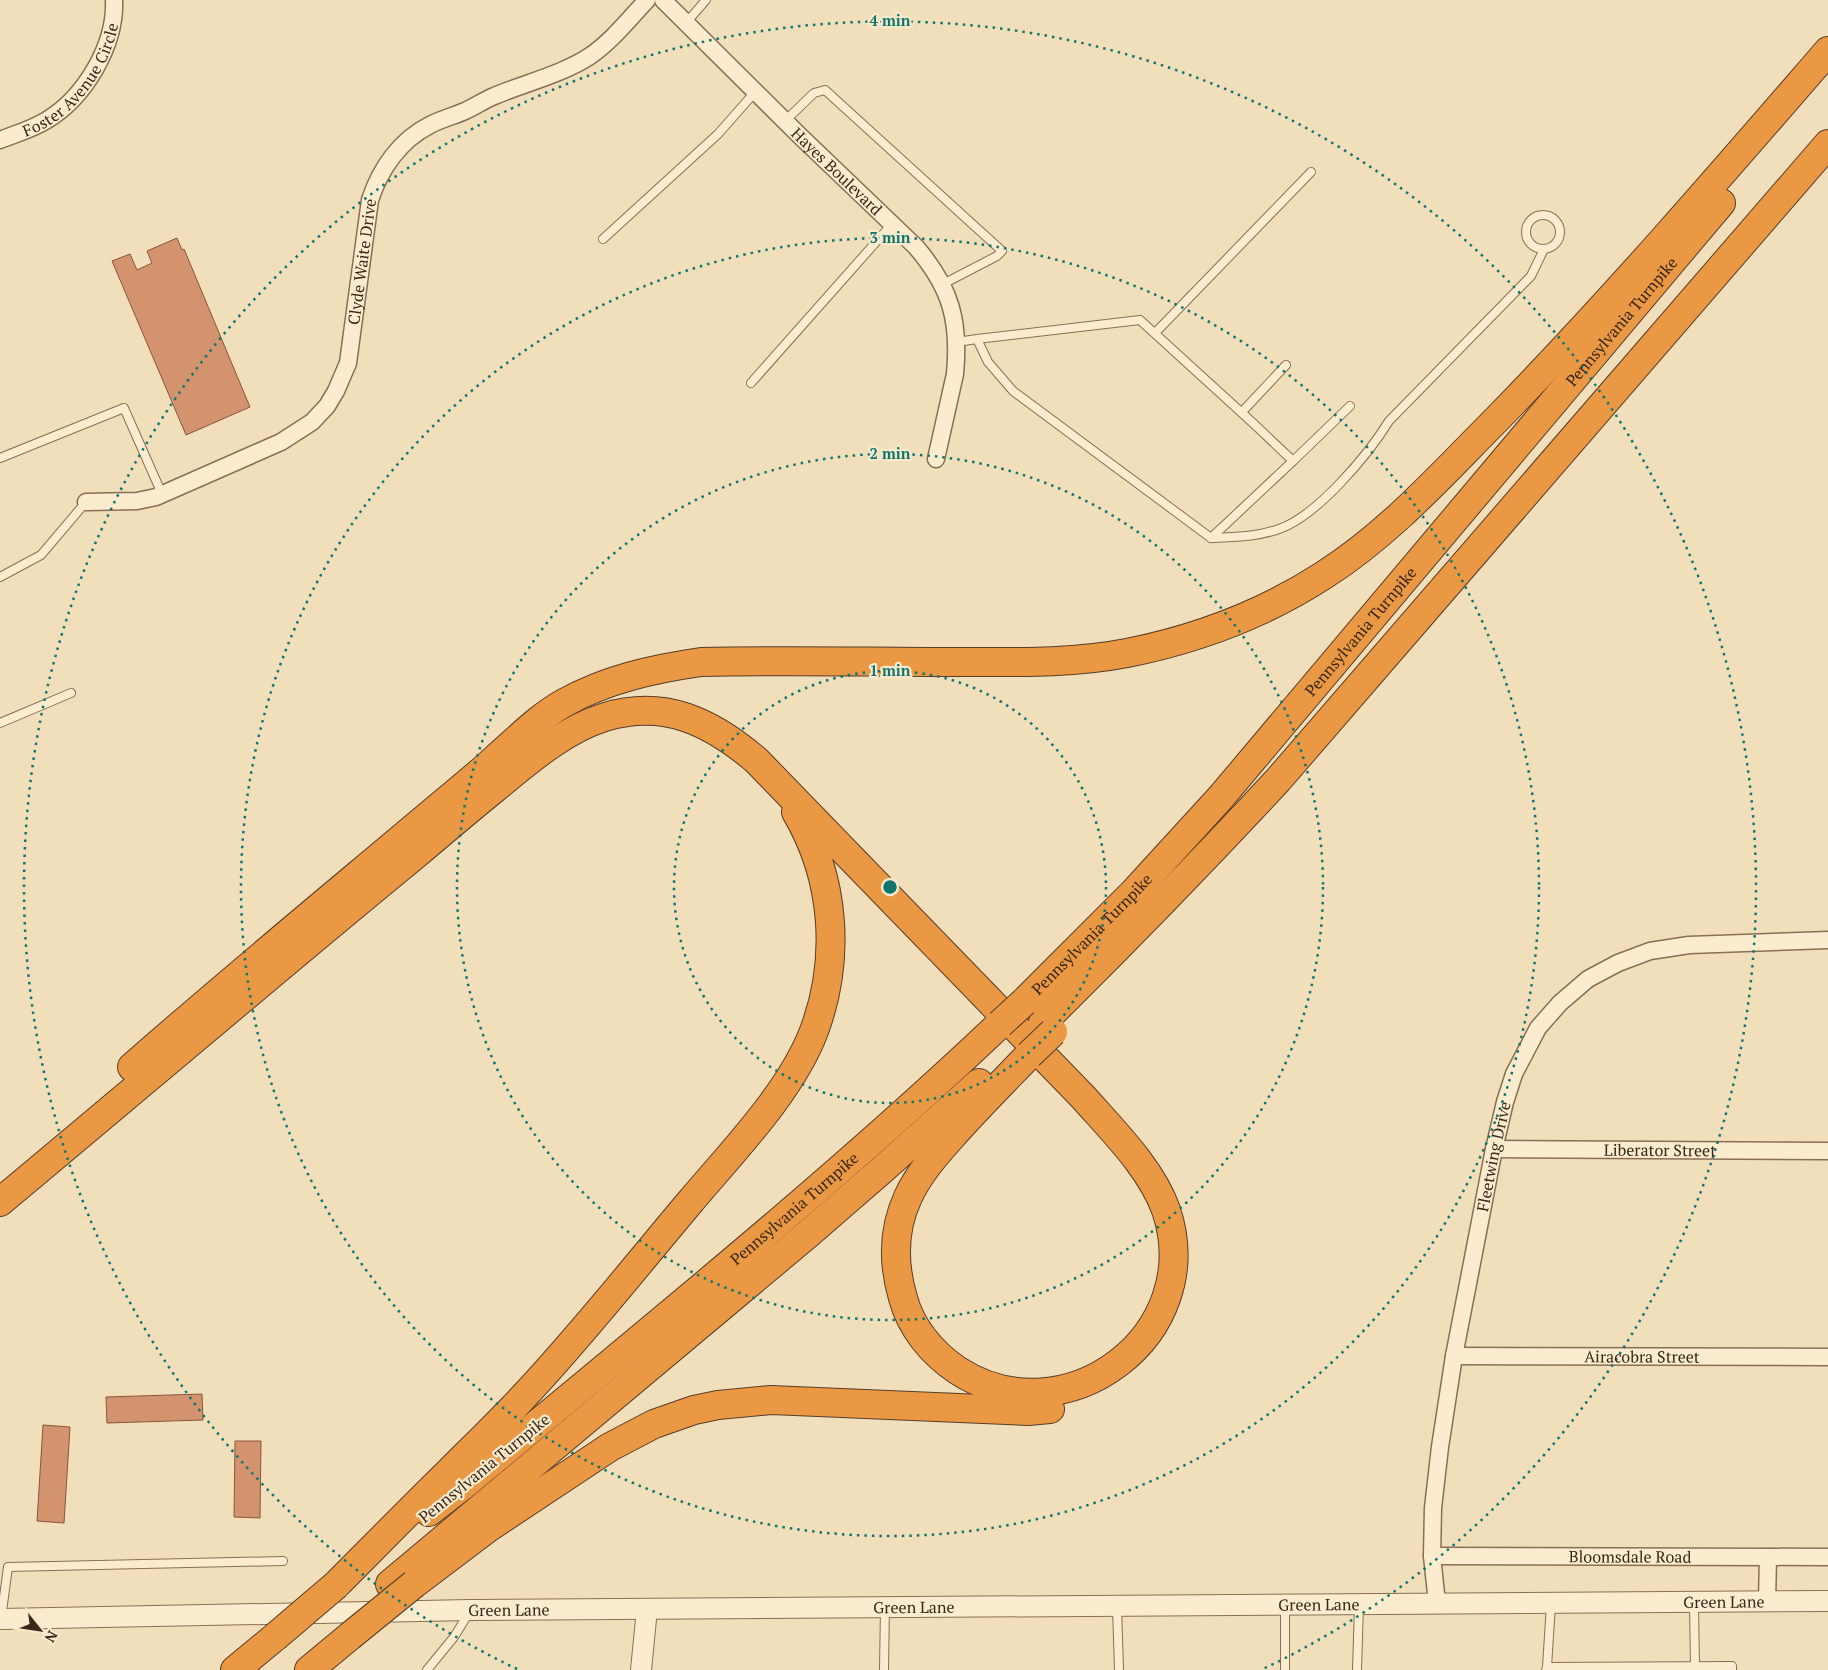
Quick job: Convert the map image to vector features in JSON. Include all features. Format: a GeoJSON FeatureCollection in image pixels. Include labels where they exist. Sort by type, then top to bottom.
{"type":"FeatureCollection","features":[{"type":"Feature","properties":{"kind":"highway"},"geometry":{"type":"LineString","coordinates":[[0,1181],[228,984],[478,774],[542,717],[564,703],[616,679],[661,668],[701,662],[1026,662],[1101,657],[1148,648],[1198,635],[1280,601],[1324,575],[1369,543],[1413,503],[1519,396],[1641,265],[1828,51]]}},
{"type":"Feature","properties":{"kind":"highway","name":"Pennsylvania Turnpike"},"geometry":{"type":"LineString","coordinates":[[235,1670],[336,1585],[465,1484],[801,1203],[914,1104],[1024,1002],[1135,891],[1221,797],[1828,75]]}},
{"type":"Feature","properties":{"kind":"highway","name":"Pennsylvania Turnpike"},"geometry":{"type":"LineString","coordinates":[[287,1670],[339,1636],[402,1584],[890,1163],[1024,1050],[1048,1027],[1123,943],[1278,780],[1828,144]]}},
{"type":"Feature","properties":{"kind":"highway"},"geometry":{"type":"LineString","coordinates":[[402,1584],[610,1447],[654,1424],[694,1410],[718,1404],[771,1400],[1028,1411],[1063,1408],[1095,1398],[1124,1381],[1160,1345],[1183,1300],[1190,1261],[1186,1226],[1176,1192],[1158,1163],[1139,1139],[785,765],[755,737],[726,715],[693,701],[659,694],[642,693],[604,699],[584,706],[564,717],[478,774]]}},
{"type":"Feature","properties":{"kind":"highway"},"geometry":{"type":"LineString","coordinates":[[0,1202],[529,761],[570,733],[604,718],[622,713],[647,711],[673,714],[709,726],[725,735],[756,760],[1084,1098],[1141,1166],[1159,1194],[1166,1210],[1173,1241],[1174,1258],[1163,1305],[1146,1335],[1124,1360],[1096,1378],[1063,1390],[1028,1392],[993,1386],[978,1381],[948,1364],[922,1337],[905,1306],[900,1289],[896,1250],[901,1214],[909,1194],[934,1157],[1024,1050]]}},
{"type":"Feature","properties":{"kind":"highway"},"geometry":{"type":"LineString","coordinates":[[336,1585],[478,1444],[553,1365],[751,1130],[790,1078],[805,1052],[826,992],[831,951],[829,910],[824,881],[815,852],[800,819],[778,783]]}},
{"type":"Feature","properties":{"kind":"highway"},"geometry":{"type":"LineString","coordinates":[[308,1670],[339,1636]]}},
{"type":"Feature","properties":{"kind":"street","name":"Foster Avenue Circle"},"geometry":{"type":"LineString","coordinates":[[0,140],[46,121],[65,108],[87,84],[108,43],[115,13],[114,0]]}},
{"type":"Feature","properties":{"kind":"street","name":"Clyde Waite Drive"},"geometry":{"type":"LineString","coordinates":[[86,502],[137,501],[162,494],[281,442],[312,422],[327,406],[336,391],[348,363],[370,200],[374,186],[385,166],[402,145],[430,125],[563,69],[589,56],[606,43],[647,0]]}},
{"type":"Feature","properties":{"kind":"street","name":"Hayes Boulevard"},"geometry":{"type":"LineString","coordinates":[[662,0],[921,252],[944,284],[955,320],[955,374],[936,459]]}},
{"type":"Feature","properties":{"kind":"street","name":"Fleetwing Drive"},"geometry":{"type":"LineString","coordinates":[[1438,1603],[1432,1556],[1433,1508],[1440,1446],[1454,1356],[1494,1148],[1514,1074],[1526,1048],[1538,1028],[1560,1003],[1588,979],[1618,963],[1650,951],[1709,944],[1828,940]]}},
{"type":"Feature","properties":{"kind":"street","name":"Liberator Street"},"geometry":{"type":"LineString","coordinates":[[1494,1148],[1828,1151]]}},
{"type":"Feature","properties":{"kind":"street","name":"Airacobra Street"},"geometry":{"type":"LineString","coordinates":[[1454,1356],[1828,1357]]}},
{"type":"Feature","properties":{"kind":"street","name":"Bloomsdale Road"},"geometry":{"type":"LineString","coordinates":[[1432,1556],[1828,1557]]}},
{"type":"Feature","properties":{"kind":"street"},"geometry":{"type":"LineString","coordinates":[[1767,1601],[1768,1557]]}},
{"type":"Feature","properties":{"kind":"street","name":"Green Lane"},"geometry":{"type":"LineString","coordinates":[[0,1619],[646,1608],[1828,1601]]}},
{"type":"Feature","properties":{"kind":"street"},"geometry":{"type":"LineString","coordinates":[[641,1670],[646,1608]]}},
{"type":"Feature","properties":{"kind":"lane"},"geometry":{"type":"LineString","coordinates":[[686,23],[706,0]]}},
{"type":"Feature","properties":{"kind":"lane"},"geometry":{"type":"LineString","coordinates":[[785,121],[814,93],[825,90],[1002,251],[997,256],[944,284]]}},
{"type":"Feature","properties":{"kind":"lane"},"geometry":{"type":"LineString","coordinates":[[603,239],[718,134],[755,92]]}},
{"type":"Feature","properties":{"kind":"lane"},"geometry":{"type":"LineString","coordinates":[[1154,333],[1311,172]]}},
{"type":"Feature","properties":{"kind":"lane"},"geometry":{"type":"LineString","coordinates":[[978,339],[988,362],[1013,391],[1211,538],[1250,537],[1281,529],[1310,511],[1338,485],[1374,446],[1389,421],[1531,276],[1544,249],[1558,241],[1560,230],[1556,220],[1546,215],[1536,217],[1526,230],[1529,241],[1538,248],[1544,249]]}},
{"type":"Feature","properties":{"kind":"lane"},"geometry":{"type":"LineString","coordinates":[[751,383],[892,224]]}},
{"type":"Feature","properties":{"kind":"lane"},"geometry":{"type":"LineString","coordinates":[[956,342],[1140,320],[1242,412],[1293,462]]}},
{"type":"Feature","properties":{"kind":"lane"},"geometry":{"type":"LineString","coordinates":[[1242,412],[1286,365]]}},
{"type":"Feature","properties":{"kind":"lane"},"geometry":{"type":"LineString","coordinates":[[1211,538],[1350,406]]}},
{"type":"Feature","properties":{"kind":"lane"},"geometry":{"type":"LineString","coordinates":[[0,458],[124,408],[162,494]]}},
{"type":"Feature","properties":{"kind":"lane"},"geometry":{"type":"LineString","coordinates":[[0,577],[41,554],[86,502]]}},
{"type":"Feature","properties":{"kind":"lane"},"geometry":{"type":"LineString","coordinates":[[0,723],[71,693]]}},
{"type":"Feature","properties":{"kind":"lane"},"geometry":{"type":"LineString","coordinates":[[0,1619],[8,1567],[283,1561]]}},
{"type":"Feature","properties":{"kind":"lane"},"geometry":{"type":"LineString","coordinates":[[1551,1602],[1546,1668],[1732,1666],[1732,1670]]}},
{"type":"Feature","properties":{"kind":"lane"},"geometry":{"type":"LineString","coordinates":[[1694,1602],[1695,1666]]}},
{"type":"Feature","properties":{"kind":"lane"},"geometry":{"type":"LineString","coordinates":[[1356,1670],[1359,1603]]}},
{"type":"Feature","properties":{"kind":"lane"},"geometry":{"type":"LineString","coordinates":[[1285,1604],[1285,1670]]}},
{"type":"Feature","properties":{"kind":"lane"},"geometry":{"type":"LineString","coordinates":[[1117,1605],[1119,1670]]}},
{"type":"Feature","properties":{"kind":"lane"},"geometry":{"type":"LineString","coordinates":[[884,1670],[885,1607]]}},
{"type":"Feature","properties":{"kind":"lane"},"geometry":{"type":"LineString","coordinates":[[427,1670],[454,1637],[471,1610]]}},
{"type":"Feature","properties":{"kind":"building"},"geometry":{"type":"Polygon","coordinates":[[[177,238],[182,250],[184,249],[250,407],[186,435],[112,261],[130,254],[137,270],[152,263],[147,251],[177,238]]]}},
{"type":"Feature","properties":{"kind":"building"},"geometry":{"type":"Polygon","coordinates":[[[202,1394],[203,1420],[107,1423],[106,1397],[202,1394]]]}},
{"type":"Feature","properties":{"kind":"building"},"geometry":{"type":"Polygon","coordinates":[[[43,1425],[70,1427],[64,1523],[37,1521],[43,1425]]]}},
{"type":"Feature","properties":{"kind":"building"},"geometry":{"type":"Polygon","coordinates":[[[235,1441],[261,1441],[260,1518],[234,1517],[235,1441]]]}}]}
